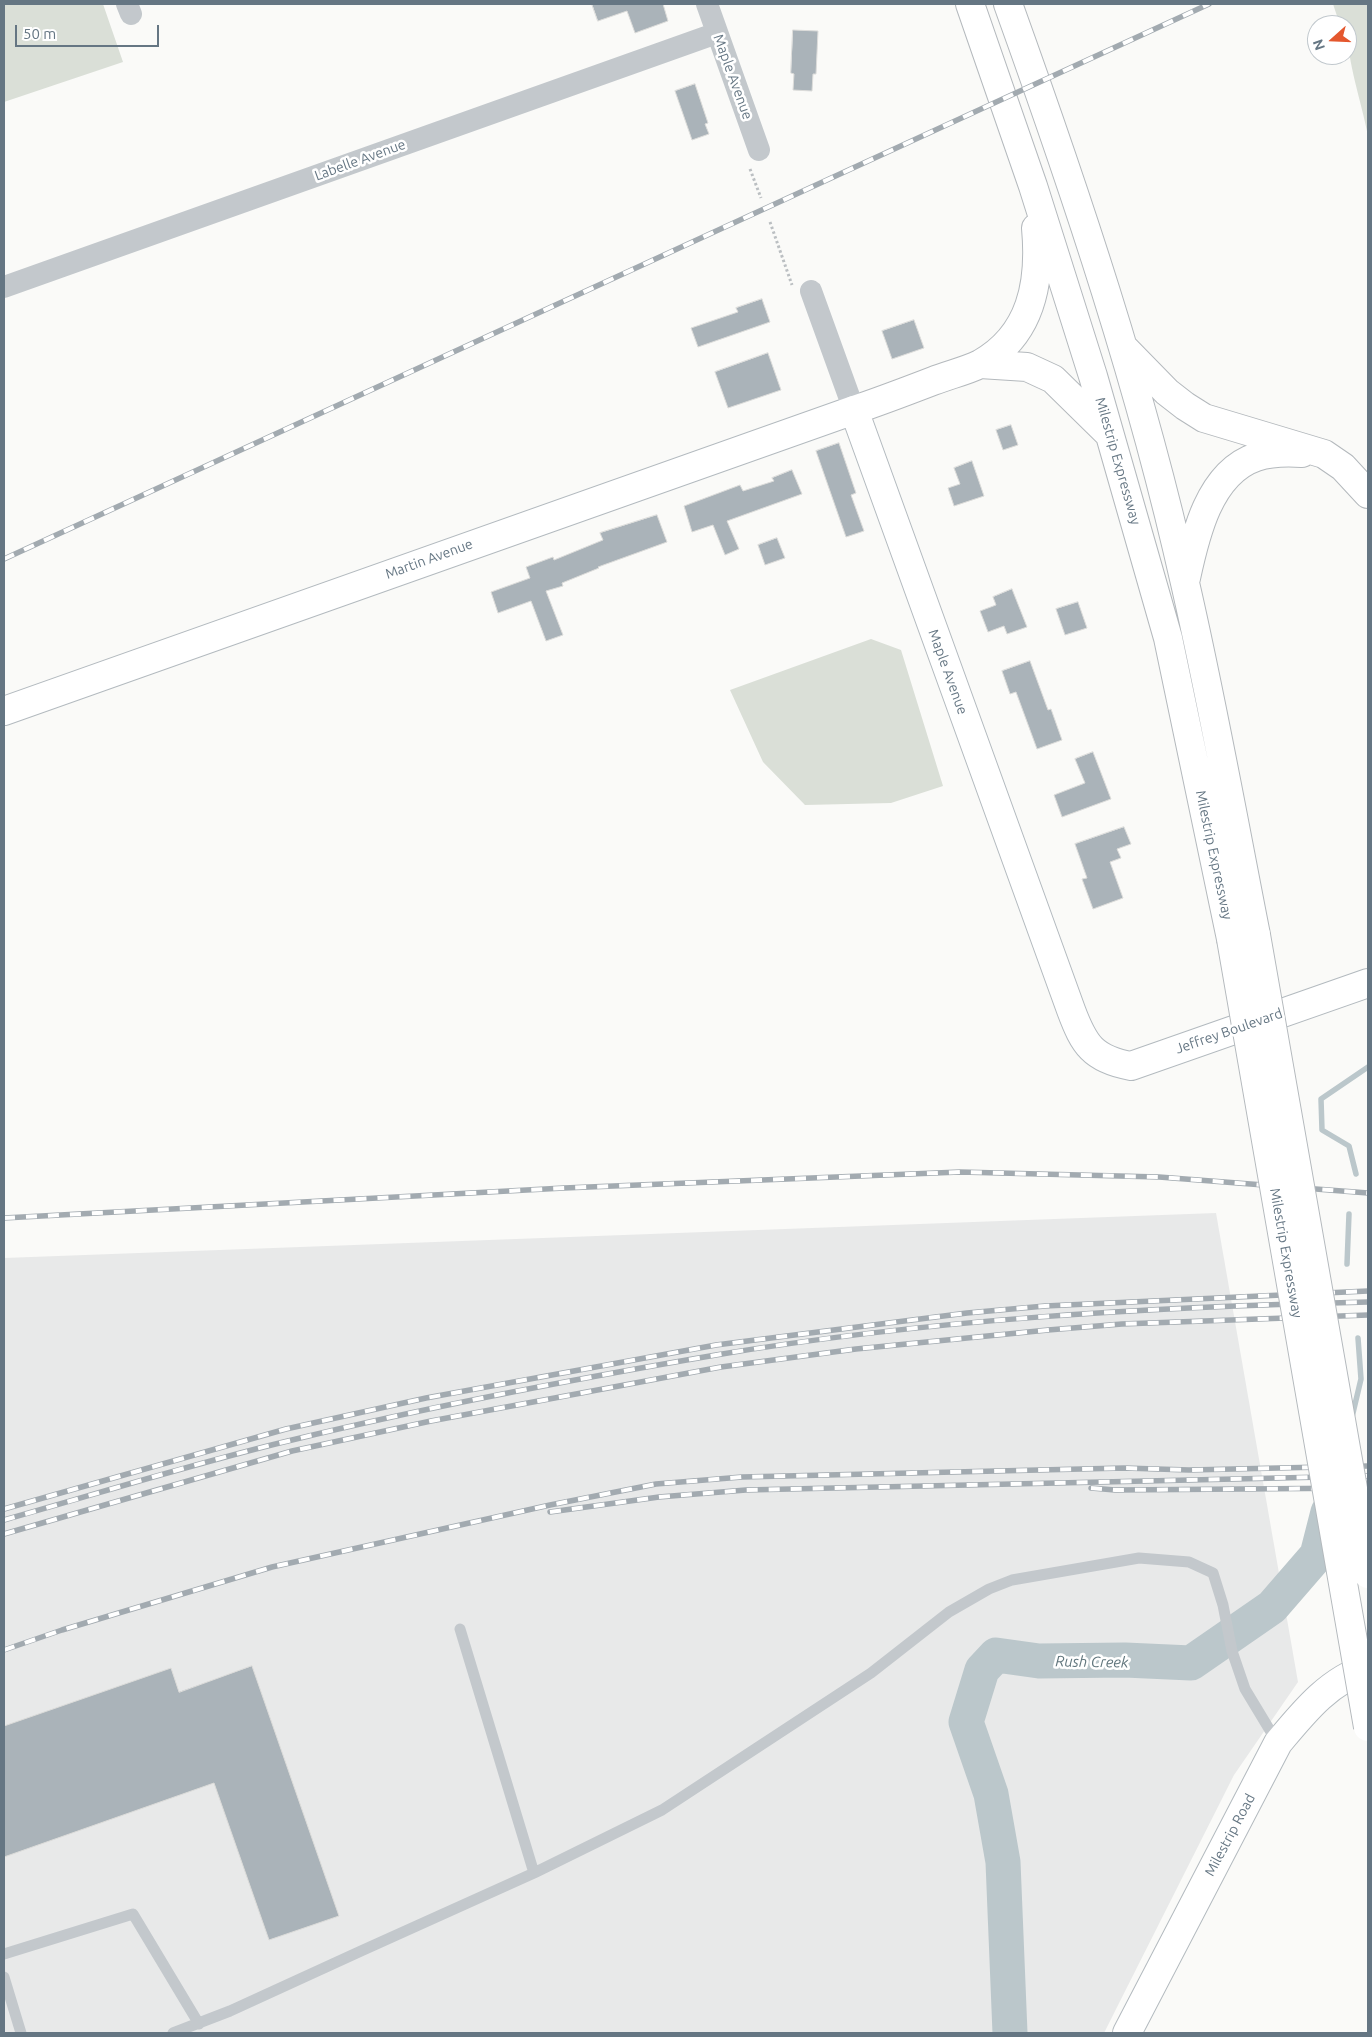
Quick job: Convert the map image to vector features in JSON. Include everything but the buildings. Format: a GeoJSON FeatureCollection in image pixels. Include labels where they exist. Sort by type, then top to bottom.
{"type":"FeatureCollection","features":[{"type":"Feature","properties":{"kind":"main road","name":"Milestrip Expressway"},"geometry":{"type":"LineString","coordinates":[[970,4],[1033,186],[1110,435],[1168,638],[1243,937],[1368,1574]]}},
{"type":"Feature","properties":{"kind":"main road","name":"Milestrip Expressway"},"geometry":{"type":"LineString","coordinates":[[1008,4],[1051,126],[1121,345],[1185,582],[1368,1727]]}},
{"type":"Feature","properties":{"kind":"main road"},"geometry":{"type":"LineString","coordinates":[[980,364],[1014,333],[1023,322],[1034,296],[1038,270],[1033,186]]}},
{"type":"Feature","properties":{"kind":"main road"},"geometry":{"type":"LineString","coordinates":[[1121,345],[1167,392],[1184,406],[1204,418],[1324,454],[1343,467],[1368,494]]}},
{"type":"Feature","properties":{"kind":"main road"},"geometry":{"type":"LineString","coordinates":[[980,364],[1016,365],[1046,375],[1083,406],[1110,435]]}},
{"type":"Feature","properties":{"kind":"main road","name":"Martin Avenue"},"geometry":{"type":"LineString","coordinates":[[4,711],[980,364]]}},
{"type":"Feature","properties":{"kind":"main road","name":"Maple Avenue"},"geometry":{"type":"LineString","coordinates":[[854,410],[1071,1010],[1080,1033],[1091,1050]]}},
{"type":"Feature","properties":{"kind":"main road"},"geometry":{"type":"LineString","coordinates":[[1185,582],[1197,534],[1215,493],[1226,478],[1240,466],[1256,457],[1282,452],[1324,454]]}},
{"type":"Feature","properties":{"kind":"main road","name":"Jeffrey Boulevard"},"geometry":{"type":"LineString","coordinates":[[1091,1050],[1106,1060],[1131,1066],[1368,983]]}},
{"type":"Feature","properties":{"kind":"main road","name":"Milestrip Road"},"geometry":{"type":"LineString","coordinates":[[1127,2033],[1278,1743],[1312,1702],[1356,1672],[1368,1668]]}},
{"type":"Feature","properties":{"kind":"street","name":"Maple Avenue"},"geometry":{"type":"LineString","coordinates":[[707,4],[755,160]]}},
{"type":"Feature","properties":{"kind":"street","name":"Labelle Avenue"},"geometry":{"type":"LineString","coordinates":[[4,287],[717,33]]}},
{"type":"Feature","properties":{"kind":"street","name":"Maple Avenue"},"geometry":{"type":"LineString","coordinates":[[811,290],[854,410]]}},
{"type":"Feature","properties":{"kind":"lane"},"geometry":{"type":"LineString","coordinates":[[173,2033],[199,2024],[534,1873],[662,1810],[871,1673],[949,1612],[989,1589],[1012,1580],[1139,1558],[1189,1562],[1213,1573],[1226,1619],[1232,1650],[1244,1689],[1278,1743]]}},
{"type":"Feature","properties":{"kind":"lane"},"geometry":{"type":"LineString","coordinates":[[460,1629],[534,1873]]}},
{"type":"Feature","properties":{"kind":"lane"},"geometry":{"type":"LineString","coordinates":[[4,1954],[133,1914],[199,2024]]}},
{"type":"Feature","properties":{"kind":"lane"},"geometry":{"type":"LineString","coordinates":[[4,1977],[21,2033]]}},
{"type":"Feature","properties":{"kind":"path"},"geometry":{"type":"LineString","coordinates":[[755,160],[761,198]]}},
{"type":"Feature","properties":{"kind":"shaded area"},"geometry":{"type":"Polygon","coordinates":[[[4,4],[103,4],[123,62],[4,102],[4,4]]]}},
{"type":"Feature","properties":{"kind":"shaded area"},"geometry":{"type":"Polygon","coordinates":[[[1333,4],[1368,4],[1368,136],[1352,65],[1357,65],[1357,15],[1337,15],[1333,4]]]}},
{"type":"Feature","properties":{"kind":"shaded area"},"geometry":{"type":"Polygon","coordinates":[[[871,639],[901,650],[943,786],[891,803],[805,805],[763,762],[730,690],[871,639]]]}},
{"type":"Feature","properties":{"kind":"shaded area"},"geometry":{"type":"Polygon","coordinates":[[[1216,1213],[1298,1682],[1234,1775],[1104,2033],[4,2033],[4,1258],[1216,1213]]]}},
{"type":"Feature","properties":{"kind":"waterway","name":"Rush Creek"},"geometry":{"type":"LineString","coordinates":[[1356,1174],[1349,1146],[1322,1130],[1321,1099],[1368,1067]]}},
{"type":"Feature","properties":{"kind":"waterway","name":"Rush Creek"},"geometry":{"type":"LineString","coordinates":[[1347,1264],[1349,1214]]}},
{"type":"Feature","properties":{"kind":"waterway","name":"Rush Creek"},"geometry":{"type":"LineString","coordinates":[[1352,1417],[1361,1379],[1358,1338]]}},
{"type":"Feature","properties":{"kind":"waterway","name":"Rush Creek"},"geometry":{"type":"LineString","coordinates":[[1010,2033],[1003,1862],[991,1794],[966,1722],[982,1670],[996,1655],[1039,1661],[1125,1660],[1191,1663],[1272,1607],[1317,1555],[1328,1512]]}},
{"type":"Feature","properties":{"kind":"railway"},"geometry":{"type":"LineString","coordinates":[[4,559],[1209,4]]}},
{"type":"Feature","properties":{"kind":"railway"},"geometry":{"type":"LineString","coordinates":[[4,1218],[564,1188],[960,1172],[1159,1177],[1368,1193]]}},
{"type":"Feature","properties":{"kind":"railway"},"geometry":{"type":"LineString","coordinates":[[4,1509],[286,1429],[426,1398],[716,1345],[967,1313],[1045,1306],[1368,1291]]}},
{"type":"Feature","properties":{"kind":"railway"},"geometry":{"type":"LineString","coordinates":[[4,1520],[220,1458],[345,1428],[503,1394],[716,1355],[878,1332],[1041,1317],[1204,1307],[1368,1302]]}},
{"type":"Feature","properties":{"kind":"railway"},"geometry":{"type":"LineString","coordinates":[[4,1534],[292,1451],[431,1421],[721,1367],[856,1349],[1122,1324],[1368,1315]]}},
{"type":"Feature","properties":{"kind":"railway"},"geometry":{"type":"LineString","coordinates":[[4,1650],[62,1630],[272,1567],[550,1505],[656,1484],[742,1477],[1124,1468],[1189,1470],[1368,1466]]}},
{"type":"Feature","properties":{"kind":"railway"},"geometry":{"type":"LineString","coordinates":[[550,1512],[659,1497],[746,1490],[1368,1476]]}},
{"type":"Feature","properties":{"kind":"railway"},"geometry":{"type":"LineString","coordinates":[[1091,1488],[1115,1490],[1368,1488]]}}]}
